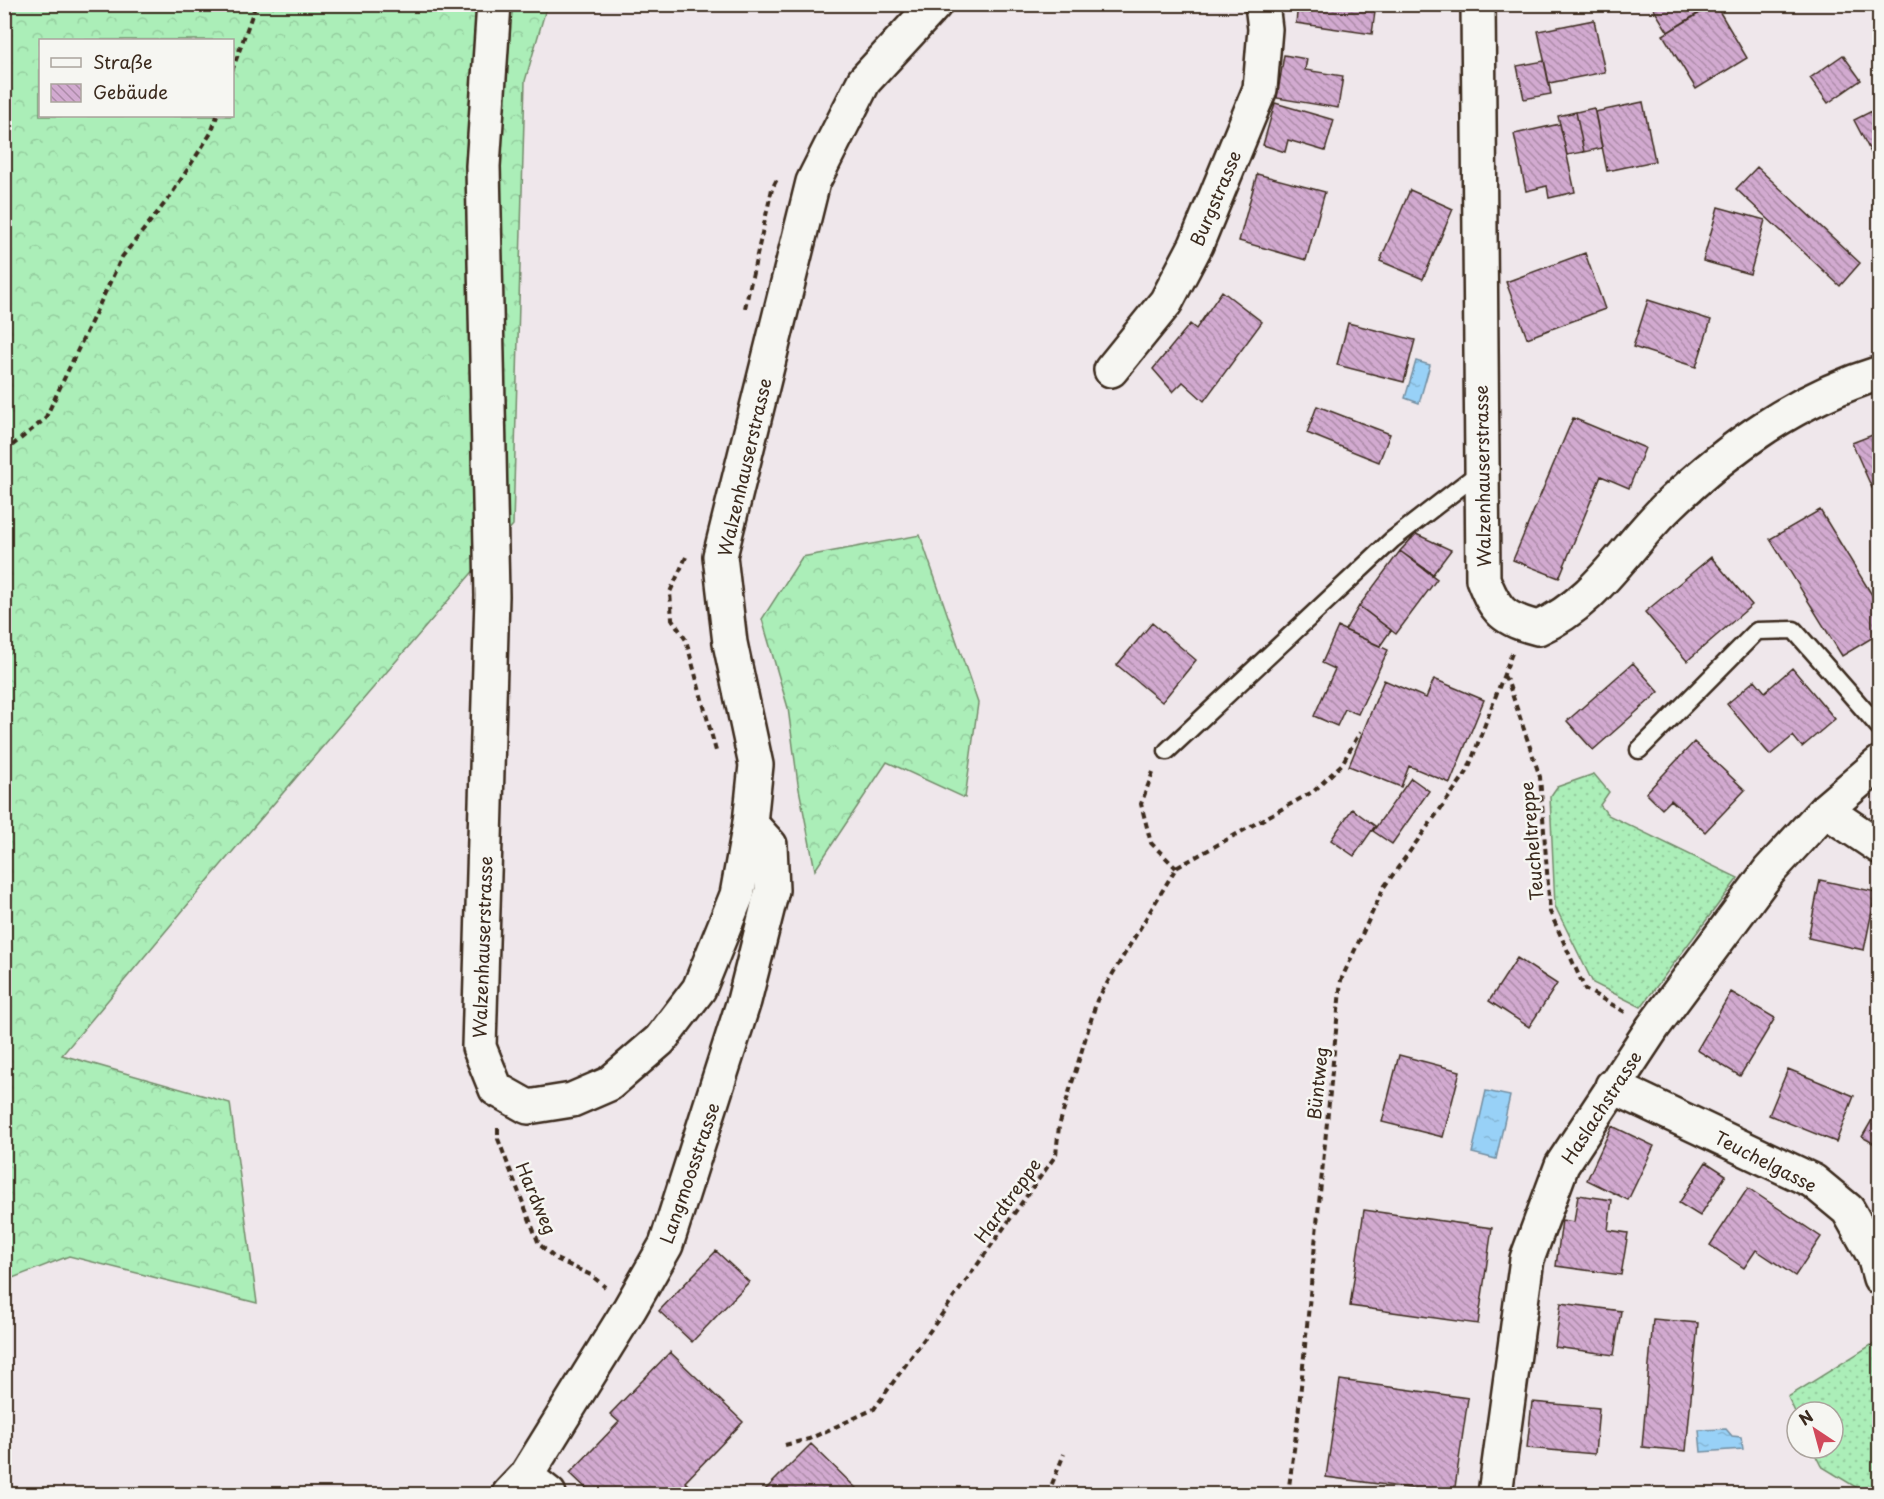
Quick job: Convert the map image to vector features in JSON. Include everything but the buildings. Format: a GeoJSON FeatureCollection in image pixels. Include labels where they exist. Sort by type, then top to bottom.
{"type":"FeatureCollection","features":[{"type":"Feature","properties":{"kind":"street","name":"Walzenhauserstrasse"},"geometry":{"type":"LineString","coordinates":[[494,4],[483,166],[492,596],[479,1047],[496,1089],[528,1107],[572,1100],[609,1084],[660,1040],[699,989],[737,895],[750,823],[756,765],[730,643],[720,556],[813,182],[864,81],[934,4]]}},
{"type":"Feature","properties":{"kind":"street","name":"Burgstrasse"},"geometry":{"type":"LineString","coordinates":[[1111,370],[1166,302],[1196,245],[1260,89],[1265,29],[1262,4]]}},
{"type":"Feature","properties":{"kind":"street","name":"Walzenhauserstrasse"},"geometry":{"type":"LineString","coordinates":[[1478,4],[1483,579],[1490,598],[1503,616],[1538,628],[1557,620],[1590,595],[1668,506],[1733,448],[1790,411],[1830,390],[1880,374]]}},
{"type":"Feature","properties":{"kind":"street","name":"Haslachstrasse"},"geometry":{"type":"LineString","coordinates":[[1495,1494],[1527,1259],[1562,1166],[1612,1086],[1653,1027],[1770,871],[1825,810],[1880,763]]}},
{"type":"Feature","properties":{"kind":"street"},"geometry":{"type":"LineString","coordinates":[[1825,810],[1880,847]]}},
{"type":"Feature","properties":{"kind":"street","name":"Langmoosstrasse"},"geometry":{"type":"LineString","coordinates":[[528,1488],[666,1245],[744,1001],[772,890],[770,845],[750,823]]}},
{"type":"Feature","properties":{"kind":"street","name":"Teuchelgasse"},"geometry":{"type":"LineString","coordinates":[[1612,1086],[1813,1181],[1848,1210],[1874,1256],[1880,1278]]}},
{"type":"Feature","properties":{"kind":"lane"},"geometry":{"type":"LineString","coordinates":[[1167,751],[1392,540],[1481,471]]}},
{"type":"Feature","properties":{"kind":"lane"},"geometry":{"type":"LineString","coordinates":[[1639,750],[1757,631],[1794,630],[1880,728]]}},
{"type":"Feature","properties":{"kind":"path"},"geometry":{"type":"LineString","coordinates":[[234,65],[256,4]]}},
{"type":"Feature","properties":{"kind":"path"},"geometry":{"type":"LineString","coordinates":[[4,452],[45,419],[122,257],[169,198],[211,133],[217,117]]}},
{"type":"Feature","properties":{"kind":"path","name":"Büntweg"},"geometry":{"type":"LineString","coordinates":[[1288,1494],[1297,1427],[1341,980],[1384,887],[1467,772],[1504,676],[1508,681]]}},
{"type":"Feature","properties":{"kind":"path","name":"Teucheltreppe"},"geometry":{"type":"LineString","coordinates":[[1508,681],[1540,777],[1550,912],[1585,989],[1653,1027]]}},
{"type":"Feature","properties":{"kind":"path"},"geometry":{"type":"LineString","coordinates":[[1167,751],[1154,769],[1141,804],[1151,843],[1176,868],[1314,791],[1342,764],[1360,732]]}},
{"type":"Feature","properties":{"kind":"path","name":"Hardtreppe"},"geometry":{"type":"LineString","coordinates":[[785,1445],[808,1439],[874,1409],[1056,1155],[1059,1126],[1097,1000],[1176,868]]}},
{"type":"Feature","properties":{"kind":"path","name":"Hardweg"},"geometry":{"type":"LineString","coordinates":[[496,1089],[498,1139],[539,1244],[556,1259],[591,1275],[630,1308]]}},
{"type":"Feature","properties":{"kind":"path"},"geometry":{"type":"LineString","coordinates":[[1048,1494],[1064,1454]]}},
{"type":"Feature","properties":{"kind":"green space"},"geometry":{"type":"Polygon","coordinates":[[[5,5],[547,5],[525,81],[513,525],[221,865],[62,1055],[230,1103],[257,1303],[69,1256],[5,1281],[5,5]]]}},
{"type":"Feature","properties":{"kind":"green space"},"geometry":{"type":"Polygon","coordinates":[[[920,535],[978,703],[965,798],[887,762],[815,870],[798,784],[788,708],[762,619],[802,557],[920,535]]]}},
{"type":"Feature","properties":{"kind":"green space"},"geometry":{"type":"Polygon","coordinates":[[[1594,774],[1609,792],[1600,805],[1608,815],[1738,878],[1641,1007],[1593,983],[1555,906],[1550,797],[1557,787],[1594,774]]]}},
{"type":"Feature","properties":{"kind":"green space"},"geometry":{"type":"Polygon","coordinates":[[[1879,1340],[1879,1494],[1867,1494],[1821,1466],[1818,1460],[1845,1460],[1845,1400],[1789,1400],[1788,1397],[1879,1340]]]}},
{"type":"Feature","properties":{"kind":"water"},"geometry":{"type":"Polygon","coordinates":[[[1416,361],[1430,365],[1419,403],[1405,398],[1416,361]]]}},
{"type":"Feature","properties":{"kind":"water"},"geometry":{"type":"Polygon","coordinates":[[[1486,1091],[1510,1096],[1496,1159],[1472,1153],[1486,1091]]]}},
{"type":"Feature","properties":{"kind":"water"},"geometry":{"type":"Polygon","coordinates":[[[1726,1429],[1732,1436],[1741,1437],[1743,1449],[1701,1452],[1699,1430],[1726,1429]]]}}]}
